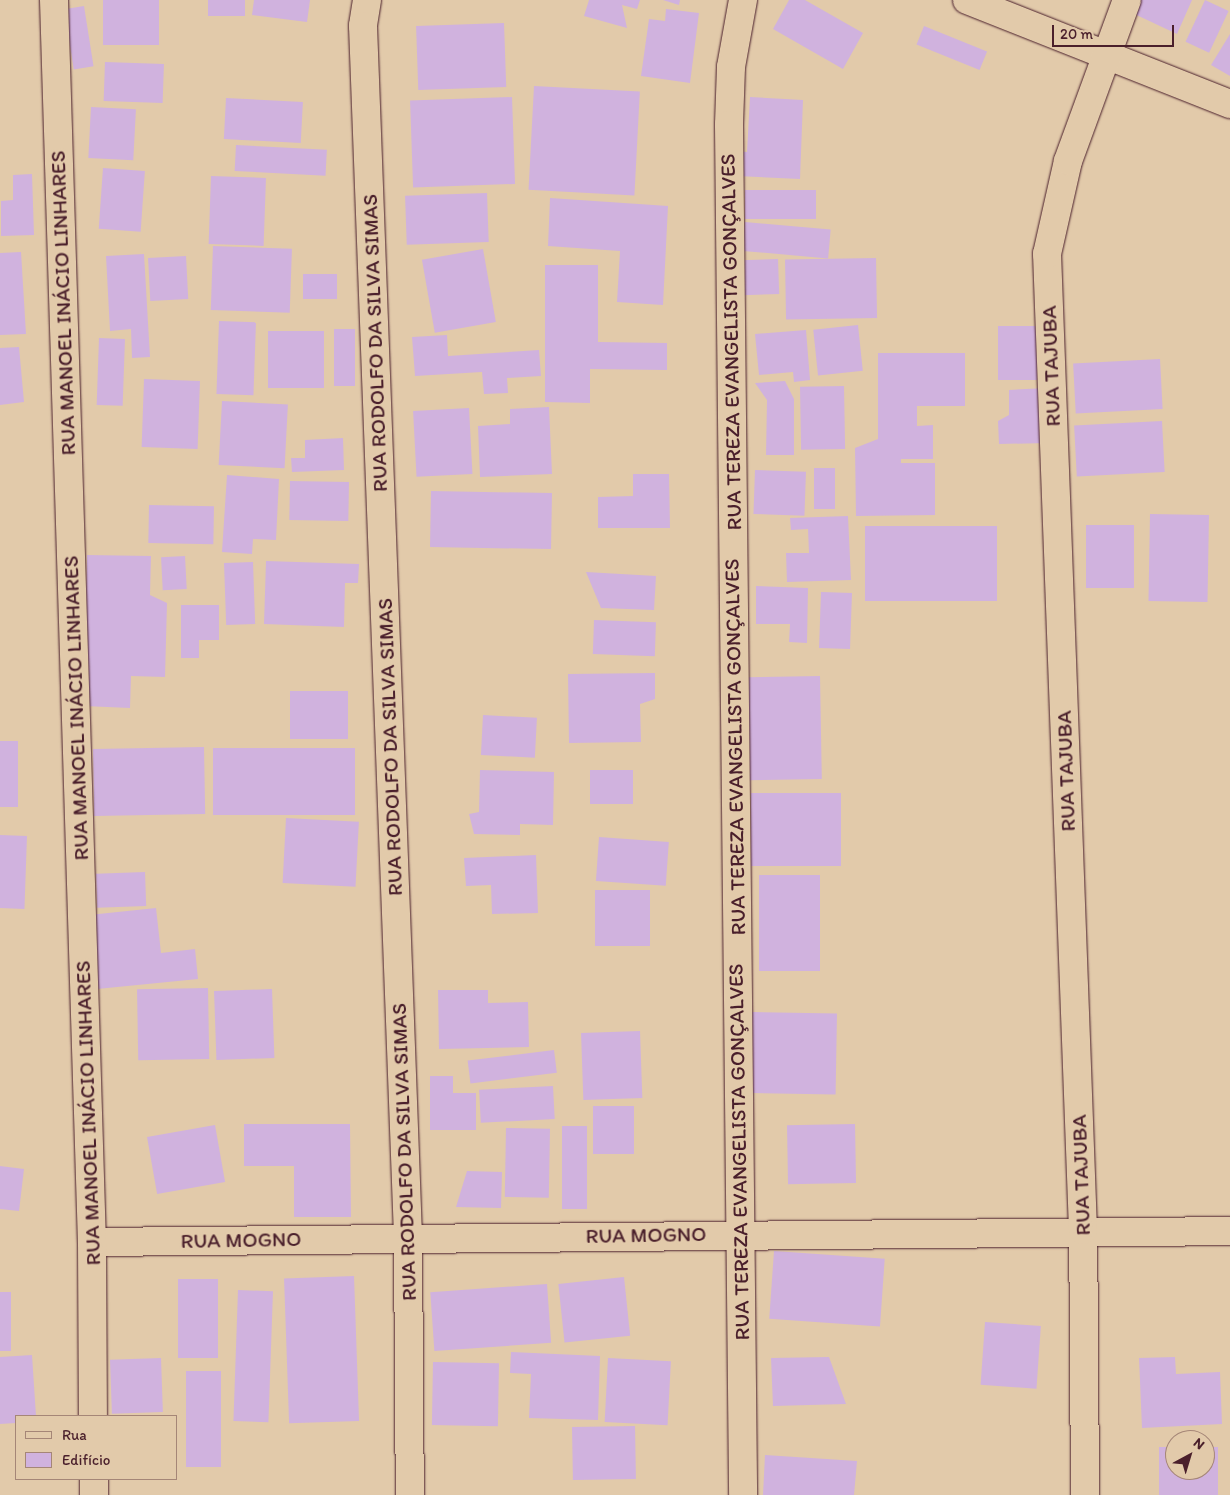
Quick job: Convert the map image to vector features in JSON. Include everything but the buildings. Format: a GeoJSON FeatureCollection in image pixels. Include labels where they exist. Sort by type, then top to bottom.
{"type":"FeatureCollection","features":[{"type":"Feature","properties":{"kind":"street","name":"RUA MANOEL INÁCIO LINHARES"},"geometry":{"type":"LineString","coordinates":[[54,0],[92,1242],[93,1415]]}},
{"type":"Feature","properties":{"kind":"street","name":"RUA RODOLFO DA SILVA SIMAS"},"geometry":{"type":"LineString","coordinates":[[367,0],[364,36],[408,1238],[410,1495]]}},
{"type":"Feature","properties":{"kind":"street","name":"RUA TEREZA EVANGELISTA GONÇALVES"},"geometry":{"type":"LineString","coordinates":[[742,0],[731,67],[729,125],[743,1495]]}},
{"type":"Feature","properties":{"kind":"street"},"geometry":{"type":"LineString","coordinates":[[966,0],[1230,104]]}},
{"type":"Feature","properties":{"kind":"street","name":"RUA TAJUBA"},"geometry":{"type":"LineString","coordinates":[[1085,1495],[1083,1230],[1047,254],[1068,161],[1104,54],[1128,0]]}},
{"type":"Feature","properties":{"kind":"street","name":"RUA MOGNO"},"geometry":{"type":"LineString","coordinates":[[92,1242],[1083,1230],[1230,1231]]}},
{"type":"Feature","properties":{"kind":"street"},"geometry":{"type":"LineString","coordinates":[[94,1480],[94,1495]]}}]}
